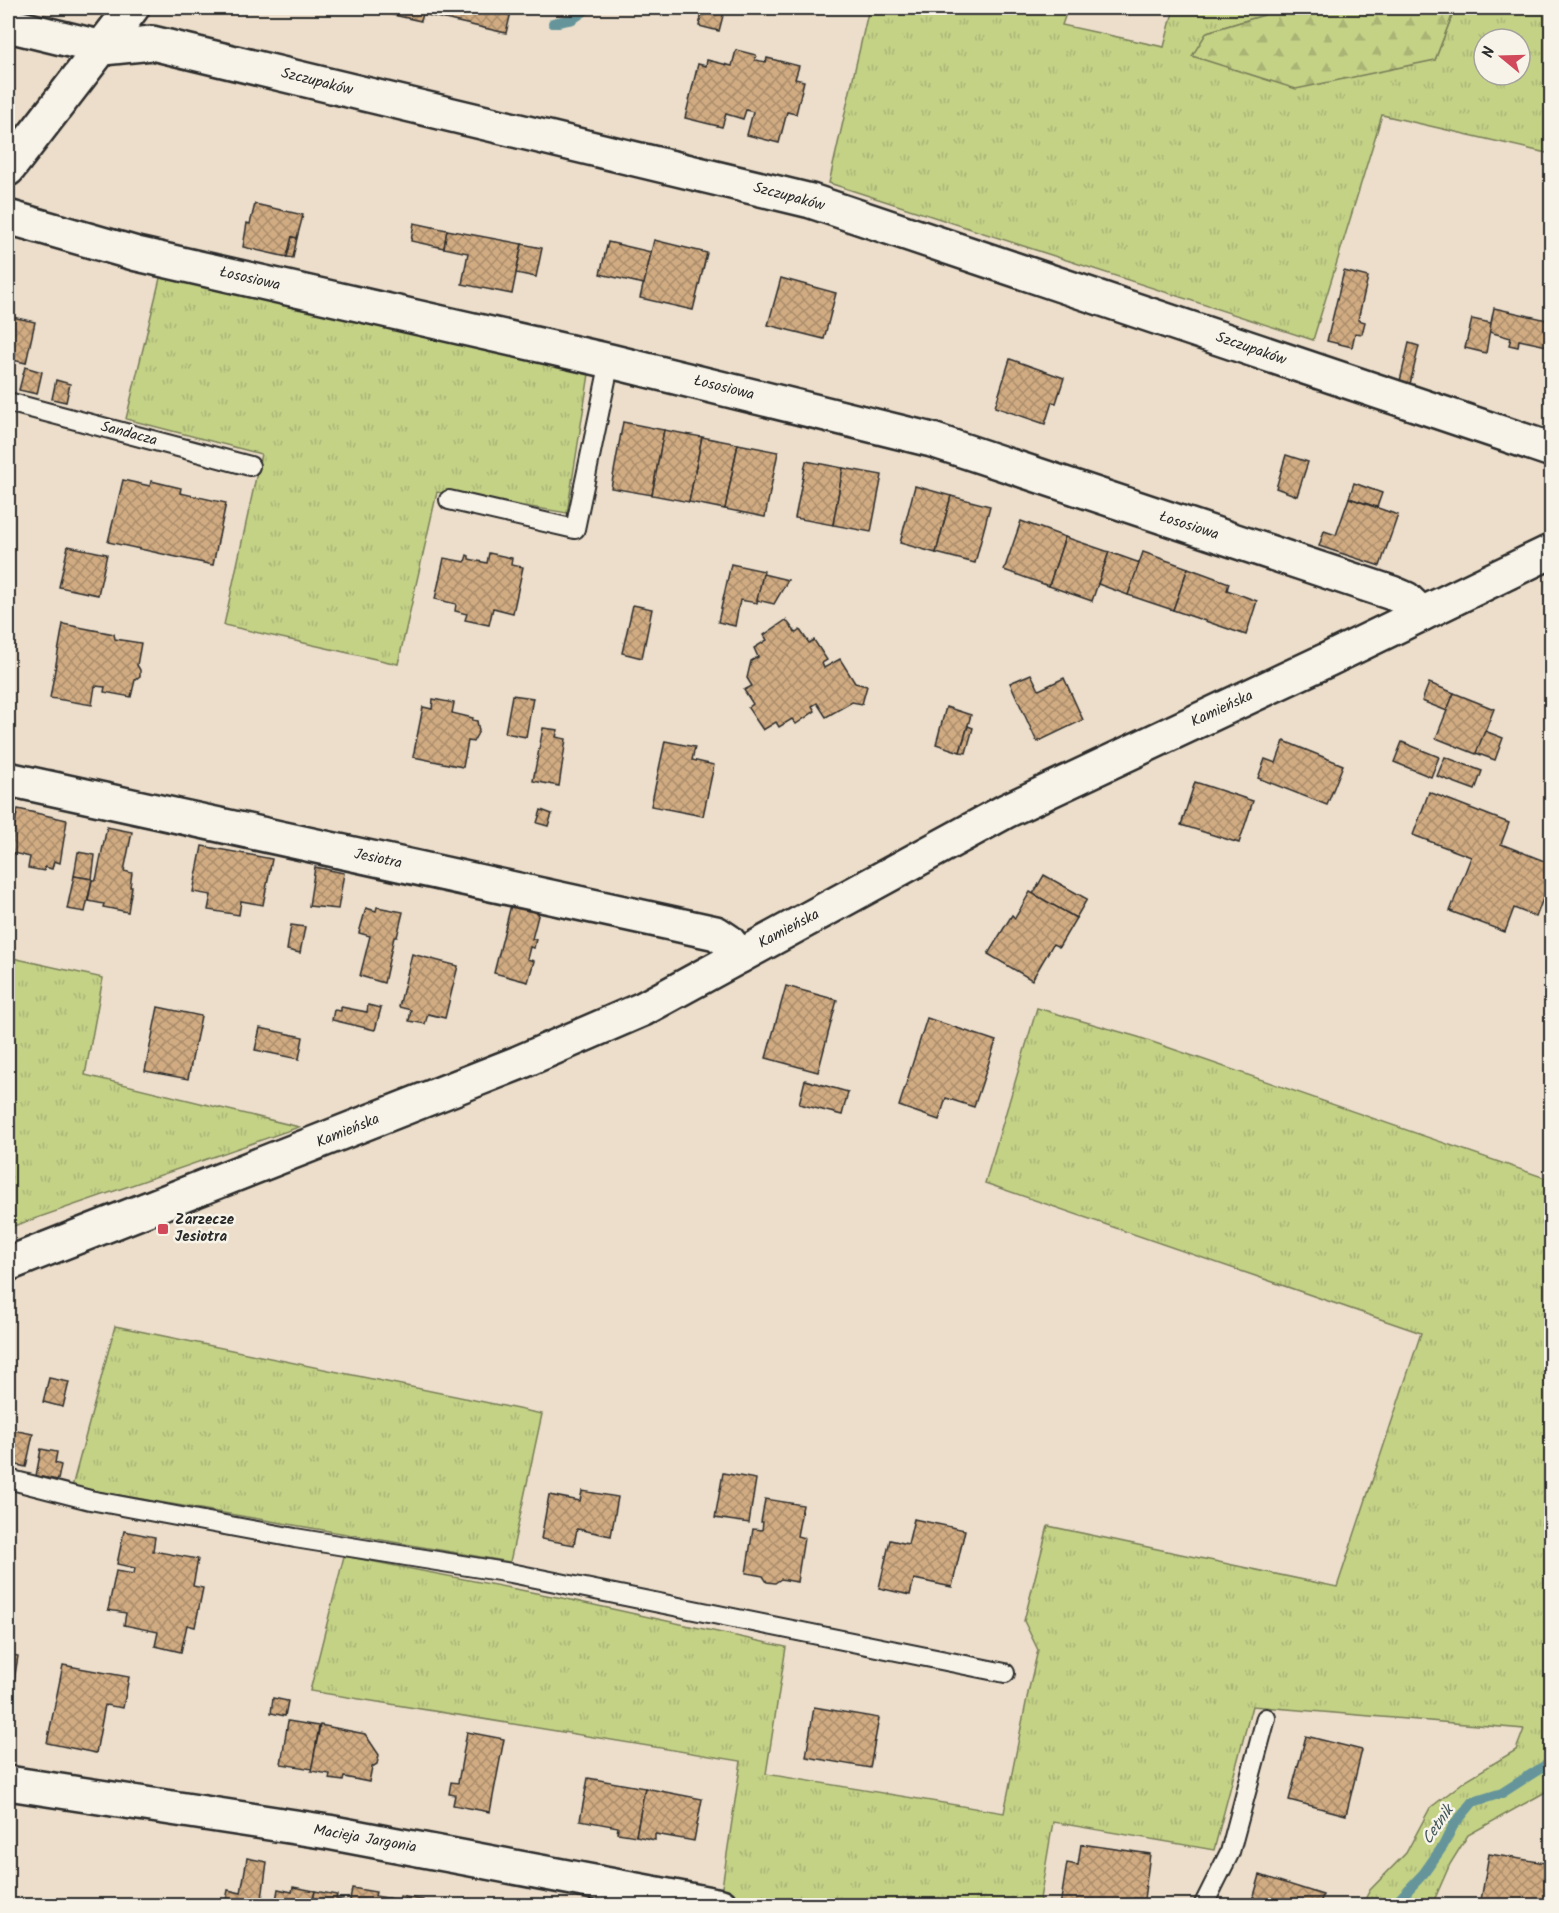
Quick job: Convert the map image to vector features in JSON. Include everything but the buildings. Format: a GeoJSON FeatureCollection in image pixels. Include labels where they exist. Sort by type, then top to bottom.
{"type":"FeatureCollection","features":[{"type":"Feature","properties":{"kind":"street"},"geometry":{"type":"LineString","coordinates":[[8,169],[132,8]]}},
{"type":"Feature","properties":{"kind":"street","name":"Szczupaków"},"geometry":{"type":"LineString","coordinates":[[8,25],[102,48],[152,43],[812,201],[1551,450]]}},
{"type":"Feature","properties":{"kind":"street","name":"Łososiowa"},"geometry":{"type":"LineString","coordinates":[[8,217],[137,254],[610,361],[932,440],[1392,593],[1406,599],[1422,614]]}},
{"type":"Feature","properties":{"kind":"street","name":"Kamieńska"},"geometry":{"type":"LineString","coordinates":[[8,1264],[559,1046],[643,1009],[1006,811],[1551,552]]}},
{"type":"Feature","properties":{"kind":"street","name":"Jesiotra"},"geometry":{"type":"LineString","coordinates":[[8,779],[716,933],[728,941],[740,956]]}},
{"type":"Feature","properties":{"kind":"street","name":"Macieja Jargonia"},"geometry":{"type":"LineString","coordinates":[[8,1783],[328,1832],[722,1905]]}},
{"type":"Feature","properties":{"kind":"lane"},"geometry":{"type":"LineString","coordinates":[[448,500],[575,529],[610,361]]}},
{"type":"Feature","properties":{"kind":"lane","name":"Sandacza"},"geometry":{"type":"LineString","coordinates":[[8,402],[250,466]]}},
{"type":"Feature","properties":{"kind":"lane"},"geometry":{"type":"LineString","coordinates":[[8,1479],[90,1500],[272,1534],[511,1573],[1005,1673]]}},
{"type":"Feature","properties":{"kind":"lane"},"geometry":{"type":"LineString","coordinates":[[1203,1905],[1230,1852],[1266,1718]]}},
{"type":"Feature","properties":{"kind":"green space"},"geometry":{"type":"Polygon","coordinates":[[[869,8],[1068,8],[1062,25],[1164,47],[1174,8],[1270,8],[1265,15],[1207,32],[1435,60],[1455,8],[1551,8],[1551,154],[1382,115],[1313,340],[829,183],[869,8]]]}},
{"type":"Feature","properties":{"kind":"green space"},"geometry":{"type":"Polygon","coordinates":[[[1270,8],[1455,8],[1435,60],[1296,89],[1192,56],[1207,32],[1264,15],[1270,8]]]}},
{"type":"Feature","properties":{"kind":"green space"},"geometry":{"type":"Polygon","coordinates":[[[162,270],[589,374],[567,513],[437,492],[398,664],[224,625],[261,454],[126,419],[162,270]]]}},
{"type":"Feature","properties":{"kind":"green space"},"geometry":{"type":"Polygon","coordinates":[[[8,957],[103,978],[85,1075],[299,1127],[8,1228],[8,957]]]}},
{"type":"Feature","properties":{"kind":"green space"},"geometry":{"type":"Polygon","coordinates":[[[1037,1008],[1138,1037],[1551,1180],[1551,1789],[1468,1835],[1450,1864],[1432,1905],[1362,1905],[1370,1890],[1406,1853],[1430,1808],[1466,1780],[1516,1750],[1524,1729],[1252,1706],[1214,1850],[1053,1822],[1039,1905],[794,1906],[721,1894],[741,1761],[310,1691],[344,1556],[562,1598],[786,1647],[766,1774],[1004,1813],[1038,1650],[1024,1621],[1048,1526],[1337,1587],[1421,1333],[985,1183],[1037,1008]]]}},
{"type":"Feature","properties":{"kind":"green space"},"geometry":{"type":"Polygon","coordinates":[[[115,1326],[542,1414],[510,1562],[72,1487],[115,1326]]]}},
{"type":"Feature","properties":{"kind":"waterway"},"geometry":{"type":"LineString","coordinates":[[553,23],[573,19],[589,8]]}},
{"type":"Feature","properties":{"kind":"waterway","name":"Cetnik"},"geometry":{"type":"LineString","coordinates":[[1393,1906],[1424,1873],[1443,1846],[1453,1826],[1473,1802],[1502,1793],[1552,1761]]}},
{"type":"Feature","properties":{"kind":"place","name":"Zarzecze Jesiotra"},"geometry":{"type":"Point","coordinates":[163,1229]}}]}
